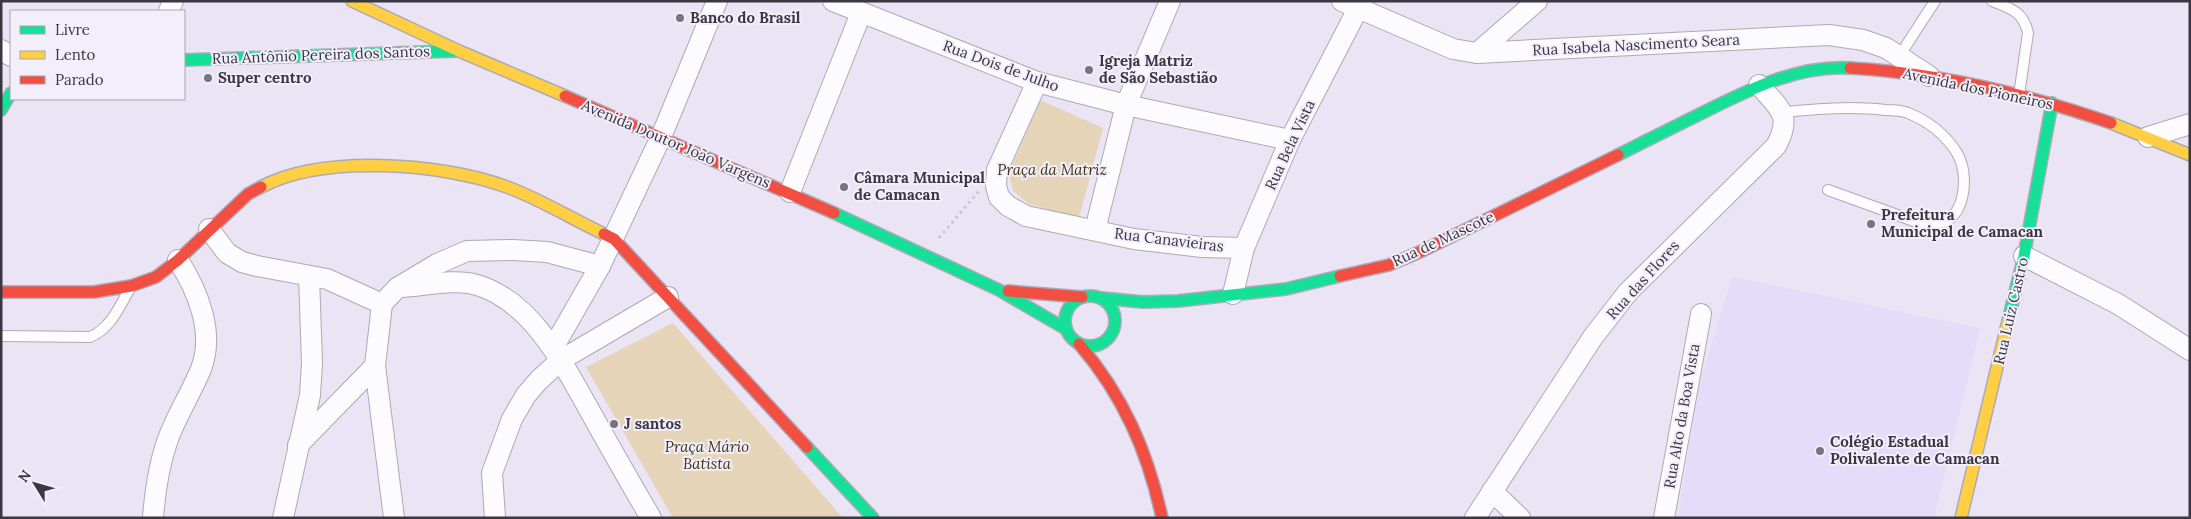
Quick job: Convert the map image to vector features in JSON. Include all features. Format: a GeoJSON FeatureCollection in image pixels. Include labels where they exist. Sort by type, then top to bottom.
{"type":"FeatureCollection","features":[{"type":"Feature","properties":{"kind":"main road","name":"Avenida Doutor João Vargens"},"geometry":{"type":"LineString","coordinates":[[352,1],[459,51],[790,192],[999,290],[1066,329]]}},
{"type":"Feature","properties":{"kind":"main road","name":"Rua Antônio Pereira dos Santos"},"geometry":{"type":"LineString","coordinates":[[185,60],[459,51]]}},
{"type":"Feature","properties":{"kind":"main road","name":"Avenida dos Pioneiros"},"geometry":{"type":"LineString","coordinates":[[1759,85],[1810,70],[1836,67],[1930,77],[2052,103],[2148,137],[2190,155]]}},
{"type":"Feature","properties":{"kind":"main road","name":"Rua de Mascote"},"geometry":{"type":"LineString","coordinates":[[1101,298],[1143,302],[1176,301],[1286,289],[1389,265],[1422,251],[1759,85]]}},
{"type":"Feature","properties":{"kind":"main road"},"geometry":{"type":"LineString","coordinates":[[1,110],[10,95]]}},
{"type":"Feature","properties":{"kind":"main road","name":"Rua Luiz Castro"},"geometry":{"type":"LineString","coordinates":[[1961,518],[2024,256],[2052,103]]}},
{"type":"Feature","properties":{"kind":"main road"},"geometry":{"type":"LineString","coordinates":[[1,292],[94,292],[131,286],[156,277],[178,260],[248,194],[278,178],[312,168],[372,165],[440,170],[507,187],[614,239],[872,518]]}},
{"type":"Feature","properties":{"kind":"main road","name":"Avenida Doutor João Vargens"},"geometry":{"type":"LineString","coordinates":[[999,290],[1082,297]]}},
{"type":"Feature","properties":{"kind":"main road"},"geometry":{"type":"LineString","coordinates":[[1079,344],[1098,345],[1107,340],[1113,332],[1116,322],[1114,312],[1109,304],[1101,298],[1092,296],[1082,297],[1073,302],[1067,310],[1066,329],[1104,373],[1129,418],[1147,459],[1162,518]]}},
{"type":"Feature","properties":{"kind":"street"},"geometry":{"type":"LineString","coordinates":[[495,518],[492,472],[512,420],[526,395],[557,354],[614,239],[661,137],[717,1]]}},
{"type":"Feature","properties":{"kind":"street","name":"Rua Dois de Julho"},"geometry":{"type":"LineString","coordinates":[[833,1],[1037,82],[1126,105],[1290,140]]}},
{"type":"Feature","properties":{"kind":"street"},"geometry":{"type":"LineString","coordinates":[[1037,82],[997,170],[997,191],[1008,206],[1026,216],[1095,230],[1126,105],[1170,1]]}},
{"type":"Feature","properties":{"kind":"street"},"geometry":{"type":"LineString","coordinates":[[1477,54],[1537,1]]}},
{"type":"Feature","properties":{"kind":"street","name":"Rua Isabela Nascimento Seara"},"geometry":{"type":"LineString","coordinates":[[1354,4],[1454,49],[1477,54],[1829,35],[1863,40],[1886,48],[1900,55],[1930,77]]}},
{"type":"Feature","properties":{"kind":"street","name":"Rua Bela Vista"},"geometry":{"type":"LineString","coordinates":[[1234,294],[1244,248],[1290,140],[1354,4]]}},
{"type":"Feature","properties":{"kind":"street"},"geometry":{"type":"LineString","coordinates":[[790,192],[861,13]]}},
{"type":"Feature","properties":{"kind":"street"},"geometry":{"type":"LineString","coordinates":[[1759,85],[1783,112]]}},
{"type":"Feature","properties":{"kind":"street","name":"Rua das Flores"},"geometry":{"type":"LineString","coordinates":[[1475,518],[1593,337],[1628,292],[1776,146],[1782,136],[1784,125],[1783,112]]}},
{"type":"Feature","properties":{"kind":"street"},"geometry":{"type":"LineString","coordinates":[[2148,137],[2190,124]]}},
{"type":"Feature","properties":{"kind":"street"},"geometry":{"type":"LineString","coordinates":[[209,229],[227,252],[242,262],[327,279],[382,304]]}},
{"type":"Feature","properties":{"kind":"street","name":"Rua Canavieiras"},"geometry":{"type":"LineString","coordinates":[[1095,230],[1134,239],[1202,247],[1244,248]]}},
{"type":"Feature","properties":{"kind":"street"},"geometry":{"type":"LineString","coordinates":[[394,518],[374,366],[382,304],[397,288],[437,264],[467,251],[513,250],[547,252],[600,266]]}},
{"type":"Feature","properties":{"kind":"street"},"geometry":{"type":"LineString","coordinates":[[2024,256],[2118,304],[2190,350]]}},
{"type":"Feature","properties":{"kind":"street"},"geometry":{"type":"LineString","coordinates":[[153,518],[158,478],[168,439],[202,367],[204,352],[205,327],[198,298],[178,260]]}},
{"type":"Feature","properties":{"kind":"street"},"geometry":{"type":"LineString","coordinates":[[283,518],[310,394],[312,363],[309,276]]}},
{"type":"Feature","properties":{"kind":"street"},"geometry":{"type":"LineString","coordinates":[[397,288],[452,283],[474,284],[491,290],[512,303],[557,354],[651,518]]}},
{"type":"Feature","properties":{"kind":"street"},"geometry":{"type":"LineString","coordinates":[[557,354],[668,297]]}},
{"type":"Feature","properties":{"kind":"street","name":"Rua Alto da Boa Vista"},"geometry":{"type":"LineString","coordinates":[[1664,518],[1701,314]]}},
{"type":"Feature","properties":{"kind":"street"},"geometry":{"type":"LineString","coordinates":[[298,445],[374,366]]}},
{"type":"Feature","properties":{"kind":"street"},"geometry":{"type":"LineString","coordinates":[[1492,491],[1520,518]]}},
{"type":"Feature","properties":{"kind":"lane"},"geometry":{"type":"LineString","coordinates":[[1900,55],[1935,1]]}},
{"type":"Feature","properties":{"kind":"lane"},"geometry":{"type":"LineString","coordinates":[[1992,1],[2016,12],[2026,23],[2028,33],[2019,96]]}},
{"type":"Feature","properties":{"kind":"lane"},"geometry":{"type":"LineString","coordinates":[[1783,112],[1835,107],[1906,112],[1929,123],[1947,140],[1958,155],[1964,172],[1964,190],[1958,210],[1946,222],[1936,224],[1922,224],[1828,190]]}},
{"type":"Feature","properties":{"kind":"lane"},"geometry":{"type":"LineString","coordinates":[[1,336],[90,337],[103,329],[111,321],[131,286]]}},
{"type":"Feature","properties":{"kind":"path"},"geometry":{"type":"LineString","coordinates":[[924,255],[997,170]]}},
{"type":"Feature","properties":{"kind":"shaded area","name":"Colégio Estadual Polivalente de Camacan"},"geometry":{"type":"Polygon","coordinates":[[[1732,277],[1980,328],[1934,518],[1678,518],[1699,385],[1732,277]]]}},
{"type":"Feature","properties":{"kind":"green space","name":"Praça da Matriz"},"geometry":{"type":"Polygon","coordinates":[[[1040,100],[1103,128],[1079,218],[1029,204],[1013,191],[1009,173],[1040,100]]]}},
{"type":"Feature","properties":{"kind":"green space","name":"Praça Mário Batista"},"geometry":{"type":"Polygon","coordinates":[[[673,323],[843,518],[673,518],[586,367],[673,323]]]}},
{"type":"Feature","properties":{"kind":"traffic: fast"},"geometry":{"type":"LineString","coordinates":[[185,60],[455,51]]}},
{"type":"Feature","properties":{"kind":"traffic: fast"},"geometry":{"type":"LineString","coordinates":[[1618,155],[1739,95],[1775,80],[1812,70],[1850,68]]}},
{"type":"Feature","properties":{"kind":"traffic: fast"},"geometry":{"type":"LineString","coordinates":[[1,110],[10,95]]}},
{"type":"Feature","properties":{"kind":"traffic: fast"},"geometry":{"type":"LineString","coordinates":[[2008,321],[2024,256],[2052,103]]}},
{"type":"Feature","properties":{"kind":"traffic: fast"},"geometry":{"type":"LineString","coordinates":[[834,213],[999,290],[1066,329]]}},
{"type":"Feature","properties":{"kind":"traffic: fast"},"geometry":{"type":"LineString","coordinates":[[1101,298],[1143,302],[1178,301],[1286,289],[1340,276]]}},
{"type":"Feature","properties":{"kind":"traffic: fast"},"geometry":{"type":"LineString","coordinates":[[1090,296],[1100,298],[1108,303],[1113,311],[1115,321],[1113,331],[1108,339],[1100,344],[1090,346],[1080,344],[1072,339],[1067,331],[1065,321],[1067,311],[1072,303],[1080,298],[1090,296]]}},
{"type":"Feature","properties":{"kind":"traffic: fast"},"geometry":{"type":"LineString","coordinates":[[807,447],[873,518]]}},
{"type":"Feature","properties":{"kind":"traffic: slow"},"geometry":{"type":"LineString","coordinates":[[352,1],[459,51],[565,96]]}},
{"type":"Feature","properties":{"kind":"traffic: slow"},"geometry":{"type":"LineString","coordinates":[[2111,123],[2190,155]]}},
{"type":"Feature","properties":{"kind":"traffic: slow"},"geometry":{"type":"LineString","coordinates":[[261,187],[287,177],[316,170],[349,166],[417,168],[450,172],[507,187],[544,203],[604,234]]}},
{"type":"Feature","properties":{"kind":"traffic: slow"},"geometry":{"type":"LineString","coordinates":[[1961,518],[2008,321]]}},
{"type":"Feature","properties":{"kind":"traffic: jam"},"geometry":{"type":"LineString","coordinates":[[1850,68],[1916,75],[1982,86],[2047,103],[2111,123]]}},
{"type":"Feature","properties":{"kind":"traffic: jam"},"geometry":{"type":"LineString","coordinates":[[565,96],[834,213]]}},
{"type":"Feature","properties":{"kind":"traffic: jam"},"geometry":{"type":"LineString","coordinates":[[1340,276],[1389,265],[1422,251],[1618,155]]}},
{"type":"Feature","properties":{"kind":"traffic: jam"},"geometry":{"type":"LineString","coordinates":[[1,292],[94,292],[131,286],[156,277],[178,260],[248,194],[261,187]]}},
{"type":"Feature","properties":{"kind":"traffic: jam"},"geometry":{"type":"LineString","coordinates":[[604,234],[614,239],[807,447]]}},
{"type":"Feature","properties":{"kind":"traffic: jam"},"geometry":{"type":"LineString","coordinates":[[1008,291],[1082,297]]}},
{"type":"Feature","properties":{"kind":"traffic: jam"},"geometry":{"type":"LineString","coordinates":[[1079,344],[1109,383],[1132,425],[1149,470],[1162,518]]}},
{"type":"Feature","properties":{"kind":"place","name":"Banco do Brasil"},"geometry":{"type":"Point","coordinates":[680,18]}},
{"type":"Feature","properties":{"kind":"place","name":"Igreja Matriz de São Sebastião"},"geometry":{"type":"Point","coordinates":[1089,70]}},
{"type":"Feature","properties":{"kind":"place","name":"Super centro"},"geometry":{"type":"Point","coordinates":[208,78]}},
{"type":"Feature","properties":{"kind":"place","name":"Câmara Municipal de Camacan"},"geometry":{"type":"Point","coordinates":[844,187]}},
{"type":"Feature","properties":{"kind":"place","name":"Prefeitura Municipal de Camacan"},"geometry":{"type":"Point","coordinates":[1871,224]}},
{"type":"Feature","properties":{"kind":"place","name":"J santos"},"geometry":{"type":"Point","coordinates":[614,424]}},
{"type":"Feature","properties":{"kind":"place","name":"Colégio Estadual Polivalente de Camacan"},"geometry":{"type":"Point","coordinates":[1820,451]}}]}
